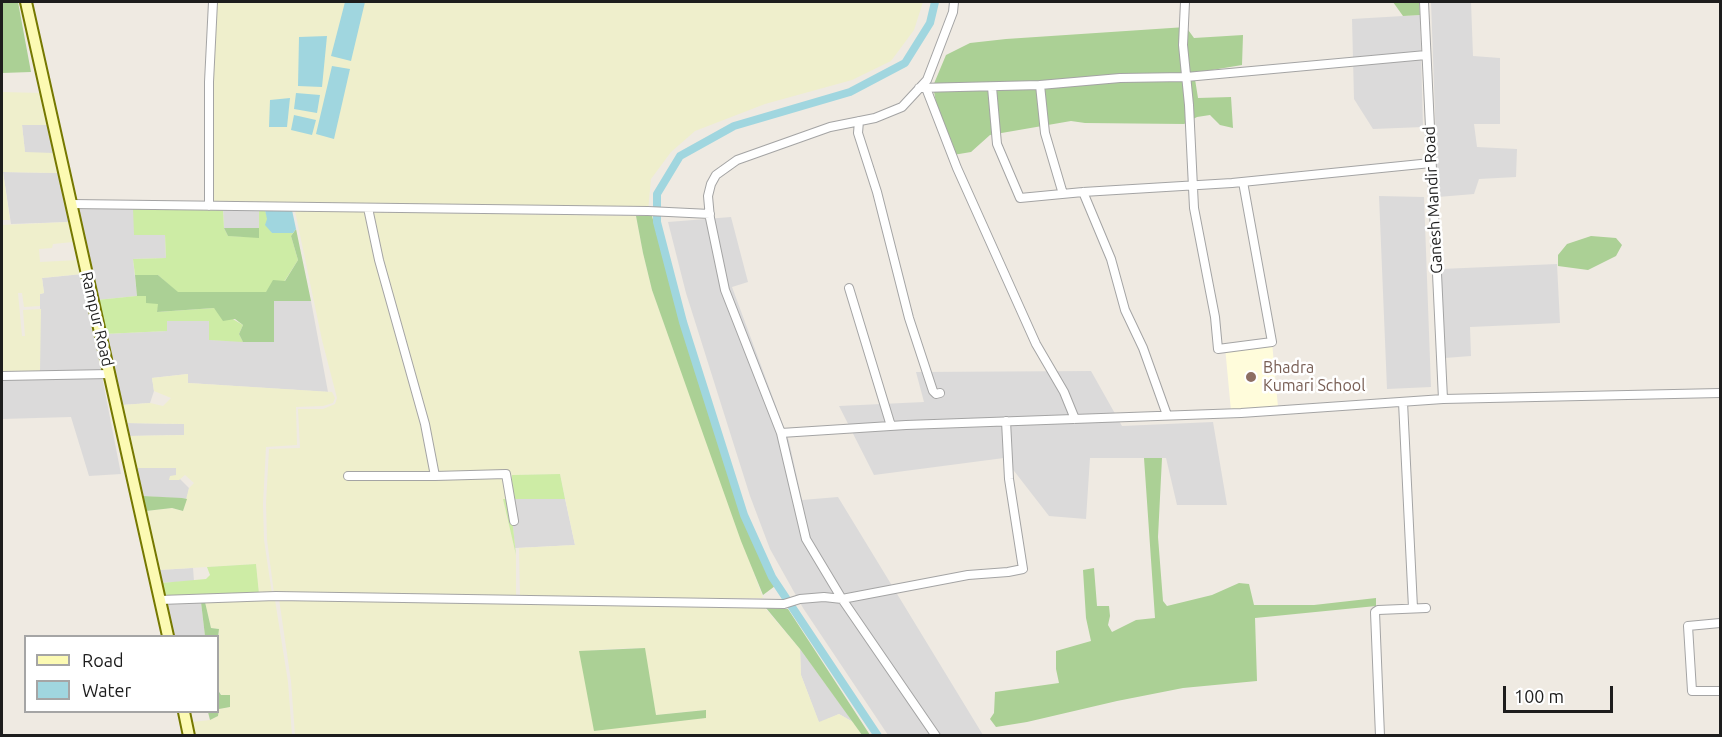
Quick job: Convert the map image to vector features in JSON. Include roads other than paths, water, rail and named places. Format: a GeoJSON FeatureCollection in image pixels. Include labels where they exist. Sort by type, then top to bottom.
{"type":"FeatureCollection","features":[{"type":"Feature","properties":{"kind":"main road","name":"Rampur Road"},"geometry":{"type":"LineString","coordinates":[[26,2],[168,635]]}},
{"type":"Feature","properties":{"kind":"main road"},"geometry":{"type":"LineString","coordinates":[[184,713],[189,735]]}},
{"type":"Feature","properties":{"kind":"street"},"geometry":{"type":"LineString","coordinates":[[209,206],[209,82],[213,2]]}},
{"type":"Feature","properties":{"kind":"street"},"geometry":{"type":"LineString","coordinates":[[936,735],[842,599],[806,539],[781,433],[725,290],[708,196],[716,175],[737,160],[830,127],[875,118],[902,106],[922,88],[927,80],[953,12],[954,2]]}},
{"type":"Feature","properties":{"kind":"street"},"geometry":{"type":"LineString","coordinates":[[1185,2],[1183,45],[1194,208],[1215,316],[1218,349],[1272,342],[1243,182]]}},
{"type":"Feature","properties":{"kind":"street","name":"Ganesh Mandir Road"},"geometry":{"type":"LineString","coordinates":[[1424,2],[1443,399]]}},
{"type":"Feature","properties":{"kind":"street"},"geometry":{"type":"LineString","coordinates":[[922,88],[992,87],[1120,78],[1186,77],[1426,55]]}},
{"type":"Feature","properties":{"kind":"street"},"geometry":{"type":"LineString","coordinates":[[1040,85],[1045,132],[1063,194]]}},
{"type":"Feature","properties":{"kind":"street"},"geometry":{"type":"LineString","coordinates":[[992,87],[997,144],[1020,198],[1083,192],[1193,187],[1431,163]]}},
{"type":"Feature","properties":{"kind":"street"},"geometry":{"type":"LineString","coordinates":[[922,88],[1036,344],[1064,392],[1075,419]]}},
{"type":"Feature","properties":{"kind":"street"},"geometry":{"type":"LineString","coordinates":[[859,121],[858,133],[877,192],[909,318],[933,391],[936,394],[940,393]]}},
{"type":"Feature","properties":{"kind":"street"},"geometry":{"type":"LineString","coordinates":[[1083,192],[1111,259],[1125,310],[1143,348],[1167,415]]}},
{"type":"Feature","properties":{"kind":"street"},"geometry":{"type":"LineString","coordinates":[[70,204],[648,211],[710,214]]}},
{"type":"Feature","properties":{"kind":"street"},"geometry":{"type":"LineString","coordinates":[[368,208],[379,260],[425,424],[435,476]]}},
{"type":"Feature","properties":{"kind":"street"},"geometry":{"type":"LineString","coordinates":[[849,288],[891,426]]}},
{"type":"Feature","properties":{"kind":"street"},"geometry":{"type":"LineString","coordinates":[[2,376],[110,374]]}},
{"type":"Feature","properties":{"kind":"street"},"geometry":{"type":"LineString","coordinates":[[781,433],[891,426],[1241,413],[1443,399],[1720,393],[1720,401]]}},
{"type":"Feature","properties":{"kind":"street"},"geometry":{"type":"LineString","coordinates":[[1403,402],[1413,608]]}},
{"type":"Feature","properties":{"kind":"street"},"geometry":{"type":"LineString","coordinates":[[160,600],[276,596],[784,604],[800,599],[824,597],[842,599],[968,575],[1023,569],[1009,479],[1006,421]]}},
{"type":"Feature","properties":{"kind":"street"},"geometry":{"type":"LineString","coordinates":[[348,476],[506,474],[514,522]]}},
{"type":"Feature","properties":{"kind":"street"},"geometry":{"type":"LineString","coordinates":[[1380,735],[1375,612],[1426,608]]}},
{"type":"Feature","properties":{"kind":"street"},"geometry":{"type":"LineString","coordinates":[[1720,623],[1688,626],[1692,692],[1720,691]]}},
{"type":"Feature","properties":{"kind":"water"},"geometry":{"type":"Polygon","coordinates":[[[345,2],[365,2],[351,61],[331,56],[345,2]]]}},
{"type":"Feature","properties":{"kind":"water"},"geometry":{"type":"Polygon","coordinates":[[[327,36],[322,87],[298,86],[299,37],[327,36]]]}},
{"type":"Feature","properties":{"kind":"water"},"geometry":{"type":"Polygon","coordinates":[[[332,66],[350,69],[334,139],[316,134],[332,66]]]}},
{"type":"Feature","properties":{"kind":"water"},"geometry":{"type":"Polygon","coordinates":[[[296,93],[320,95],[317,113],[294,109],[296,93]]]}},
{"type":"Feature","properties":{"kind":"water"},"geometry":{"type":"Polygon","coordinates":[[[290,98],[287,127],[269,127],[270,100],[290,98]]]}},
{"type":"Feature","properties":{"kind":"water"},"geometry":{"type":"Polygon","coordinates":[[[294,115],[316,120],[312,135],[291,130],[294,115]]]}},
{"type":"Feature","properties":{"kind":"water"},"geometry":{"type":"Polygon","coordinates":[[[265,210],[292,210],[296,229],[293,233],[272,233],[265,225],[267,219],[265,210]]]}},
{"type":"Feature","properties":{"kind":"waterway"},"geometry":{"type":"LineString","coordinates":[[878,736],[772,577],[744,515],[683,322],[657,222],[657,194],[680,156],[734,126],[850,92],[905,63],[930,23],[935,2]]}},
{"type":"Feature","properties":{"kind":"place","name":"Bhadra Kumari School"},"geometry":{"type":"Point","coordinates":[1251,377]}}]}
